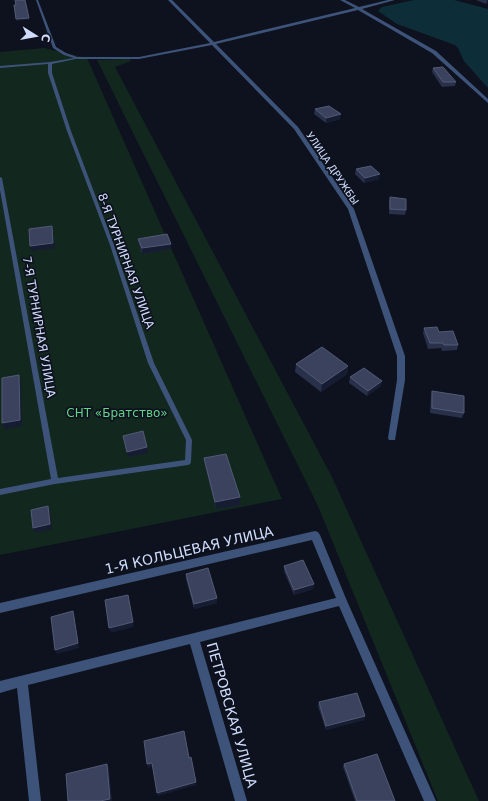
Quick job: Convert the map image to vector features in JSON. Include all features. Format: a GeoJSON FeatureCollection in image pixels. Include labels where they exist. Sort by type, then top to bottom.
{"type":"FeatureCollection","features":[{"type":"Feature","properties":{"kind":"street","name":"УЛИЦА ДРУЖБЫ"},"geometry":{"type":"LineString","coordinates":[[170,0],[296,128],[351,209],[401,356],[401,380],[392,438]]}},
{"type":"Feature","properties":{"kind":"street"},"geometry":{"type":"LineString","coordinates":[[342,0],[434,52],[488,102]]}},
{"type":"Feature","properties":{"kind":"street"},"geometry":{"type":"LineString","coordinates":[[78,58],[139,58],[212,44],[393,0]]}},
{"type":"Feature","properties":{"kind":"street","name":"1-Я КОЛЬЦЕВАЯ УЛИЦА"},"geometry":{"type":"LineString","coordinates":[[0,608],[315,535],[342,601],[430,801]]}},
{"type":"Feature","properties":{"kind":"street"},"geometry":{"type":"LineString","coordinates":[[0,687],[342,601]]}},
{"type":"Feature","properties":{"kind":"street","name":"ПЕТРОВСКАЯ УЛИЦА"},"geometry":{"type":"LineString","coordinates":[[194,638],[241,801]]}},
{"type":"Feature","properties":{"kind":"street"},"geometry":{"type":"LineString","coordinates":[[22,682],[35,801]]}},
{"type":"Feature","properties":{"kind":"lane"},"geometry":{"type":"LineString","coordinates":[[37,0],[55,48],[78,58]]}},
{"type":"Feature","properties":{"kind":"lane"},"geometry":{"type":"LineString","coordinates":[[0,67],[50,63],[78,58]]}},
{"type":"Feature","properties":{"kind":"lane","name":"8-Я ТУРНИРНАЯ УЛИЦА"},"geometry":{"type":"LineString","coordinates":[[50,63],[50,73],[69,132],[112,245],[151,363],[189,440],[188,462],[56,481]]}},
{"type":"Feature","properties":{"kind":"lane","name":"7-Я ТУРНИРНАЯ УЛИЦА"},"geometry":{"type":"LineString","coordinates":[[0,178],[56,481]]}},
{"type":"Feature","properties":{"kind":"lane"},"geometry":{"type":"LineString","coordinates":[[0,492],[56,481]]}},
{"type":"Feature","properties":{"kind":"green space","name":"СНТ «Братство»"},"geometry":{"type":"Polygon","coordinates":[[[44,48],[87,58],[282,499],[0,555],[0,52],[44,48]]]}},
{"type":"Feature","properties":{"kind":"green space"},"geometry":{"type":"Polygon","coordinates":[[[129,59],[131,61],[115,67],[332,477],[479,801],[438,801],[318,506],[97,60],[129,59]]]}},
{"type":"Feature","properties":{"kind":"water"},"geometry":{"type":"Polygon","coordinates":[[[414,0],[454,0],[488,9],[488,88],[464,61],[455,45],[397,24],[378,11],[382,7],[414,0]]]}},
{"type":"Feature","properties":{"kind":"building"},"geometry":{"type":"Polygon","coordinates":[[[15,0],[25,0],[29,18],[16,19],[14,5],[16,5],[15,0]]]}},
{"type":"Feature","properties":{"kind":"building"},"geometry":{"type":"Polygon","coordinates":[[[443,67],[456,82],[443,82],[433,68],[443,67]]]}},
{"type":"Feature","properties":{"kind":"building"},"geometry":{"type":"Polygon","coordinates":[[[329,106],[341,114],[326,118],[315,109],[329,106]]]}},
{"type":"Feature","properties":{"kind":"building"},"geometry":{"type":"Polygon","coordinates":[[[371,166],[380,174],[365,178],[356,169],[371,166]]]}},
{"type":"Feature","properties":{"kind":"building"},"geometry":{"type":"Polygon","coordinates":[[[390,197],[406,199],[406,210],[390,209],[390,197]]]}},
{"type":"Feature","properties":{"kind":"building"},"geometry":{"type":"Polygon","coordinates":[[[52,226],[53,243],[30,246],[29,229],[52,226]]]}},
{"type":"Feature","properties":{"kind":"building"},"geometry":{"type":"Polygon","coordinates":[[[167,234],[171,244],[142,248],[138,239],[167,234]]]}},
{"type":"Feature","properties":{"kind":"building"},"geometry":{"type":"Polygon","coordinates":[[[437,327],[439,332],[453,331],[458,345],[430,343],[424,328],[437,327]]]}},
{"type":"Feature","properties":{"kind":"building"},"geometry":{"type":"Polygon","coordinates":[[[322,347],[348,366],[322,384],[296,364],[322,347]]]}},
{"type":"Feature","properties":{"kind":"building"},"geometry":{"type":"Polygon","coordinates":[[[364,368],[382,381],[368,391],[350,377],[364,368]]]}},
{"type":"Feature","properties":{"kind":"building"},"geometry":{"type":"Polygon","coordinates":[[[19,375],[20,420],[2,423],[2,378],[19,375]]]}},
{"type":"Feature","properties":{"kind":"building"},"geometry":{"type":"Polygon","coordinates":[[[432,391],[464,396],[464,413],[432,408],[432,391]]]}},
{"type":"Feature","properties":{"kind":"building"},"geometry":{"type":"Polygon","coordinates":[[[143,431],[147,447],[127,452],[123,436],[143,431]]]}},
{"type":"Feature","properties":{"kind":"building"},"geometry":{"type":"Polygon","coordinates":[[[226,454],[240,497],[215,502],[204,458],[226,454]]]}},
{"type":"Feature","properties":{"kind":"building"},"geometry":{"type":"Polygon","coordinates":[[[48,506],[50,524],[33,528],[31,510],[48,506]]]}},
{"type":"Feature","properties":{"kind":"building"},"geometry":{"type":"Polygon","coordinates":[[[303,560],[314,584],[294,590],[284,566],[303,560]]]}},
{"type":"Feature","properties":{"kind":"building"},"geometry":{"type":"Polygon","coordinates":[[[208,568],[217,598],[194,604],[186,574],[208,568]]]}},
{"type":"Feature","properties":{"kind":"building"},"geometry":{"type":"Polygon","coordinates":[[[128,595],[133,622],[109,628],[105,600],[128,595]]]}},
{"type":"Feature","properties":{"kind":"building"},"geometry":{"type":"Polygon","coordinates":[[[73,611],[78,643],[55,650],[51,617],[73,611]]]}},
{"type":"Feature","properties":{"kind":"building"},"geometry":{"type":"Polygon","coordinates":[[[357,693],[365,716],[326,726],[319,702],[357,693]]]}},
{"type":"Feature","properties":{"kind":"building"},"geometry":{"type":"Polygon","coordinates":[[[184,731],[189,758],[191,757],[196,782],[157,793],[152,763],[147,764],[144,741],[184,731]]]}},
{"type":"Feature","properties":{"kind":"building"},"geometry":{"type":"Polygon","coordinates":[[[377,754],[395,801],[357,801],[344,764],[377,754]]]}},
{"type":"Feature","properties":{"kind":"building"},"geometry":{"type":"Polygon","coordinates":[[[107,764],[110,799],[100,801],[68,801],[66,774],[107,764]]]}}]}
